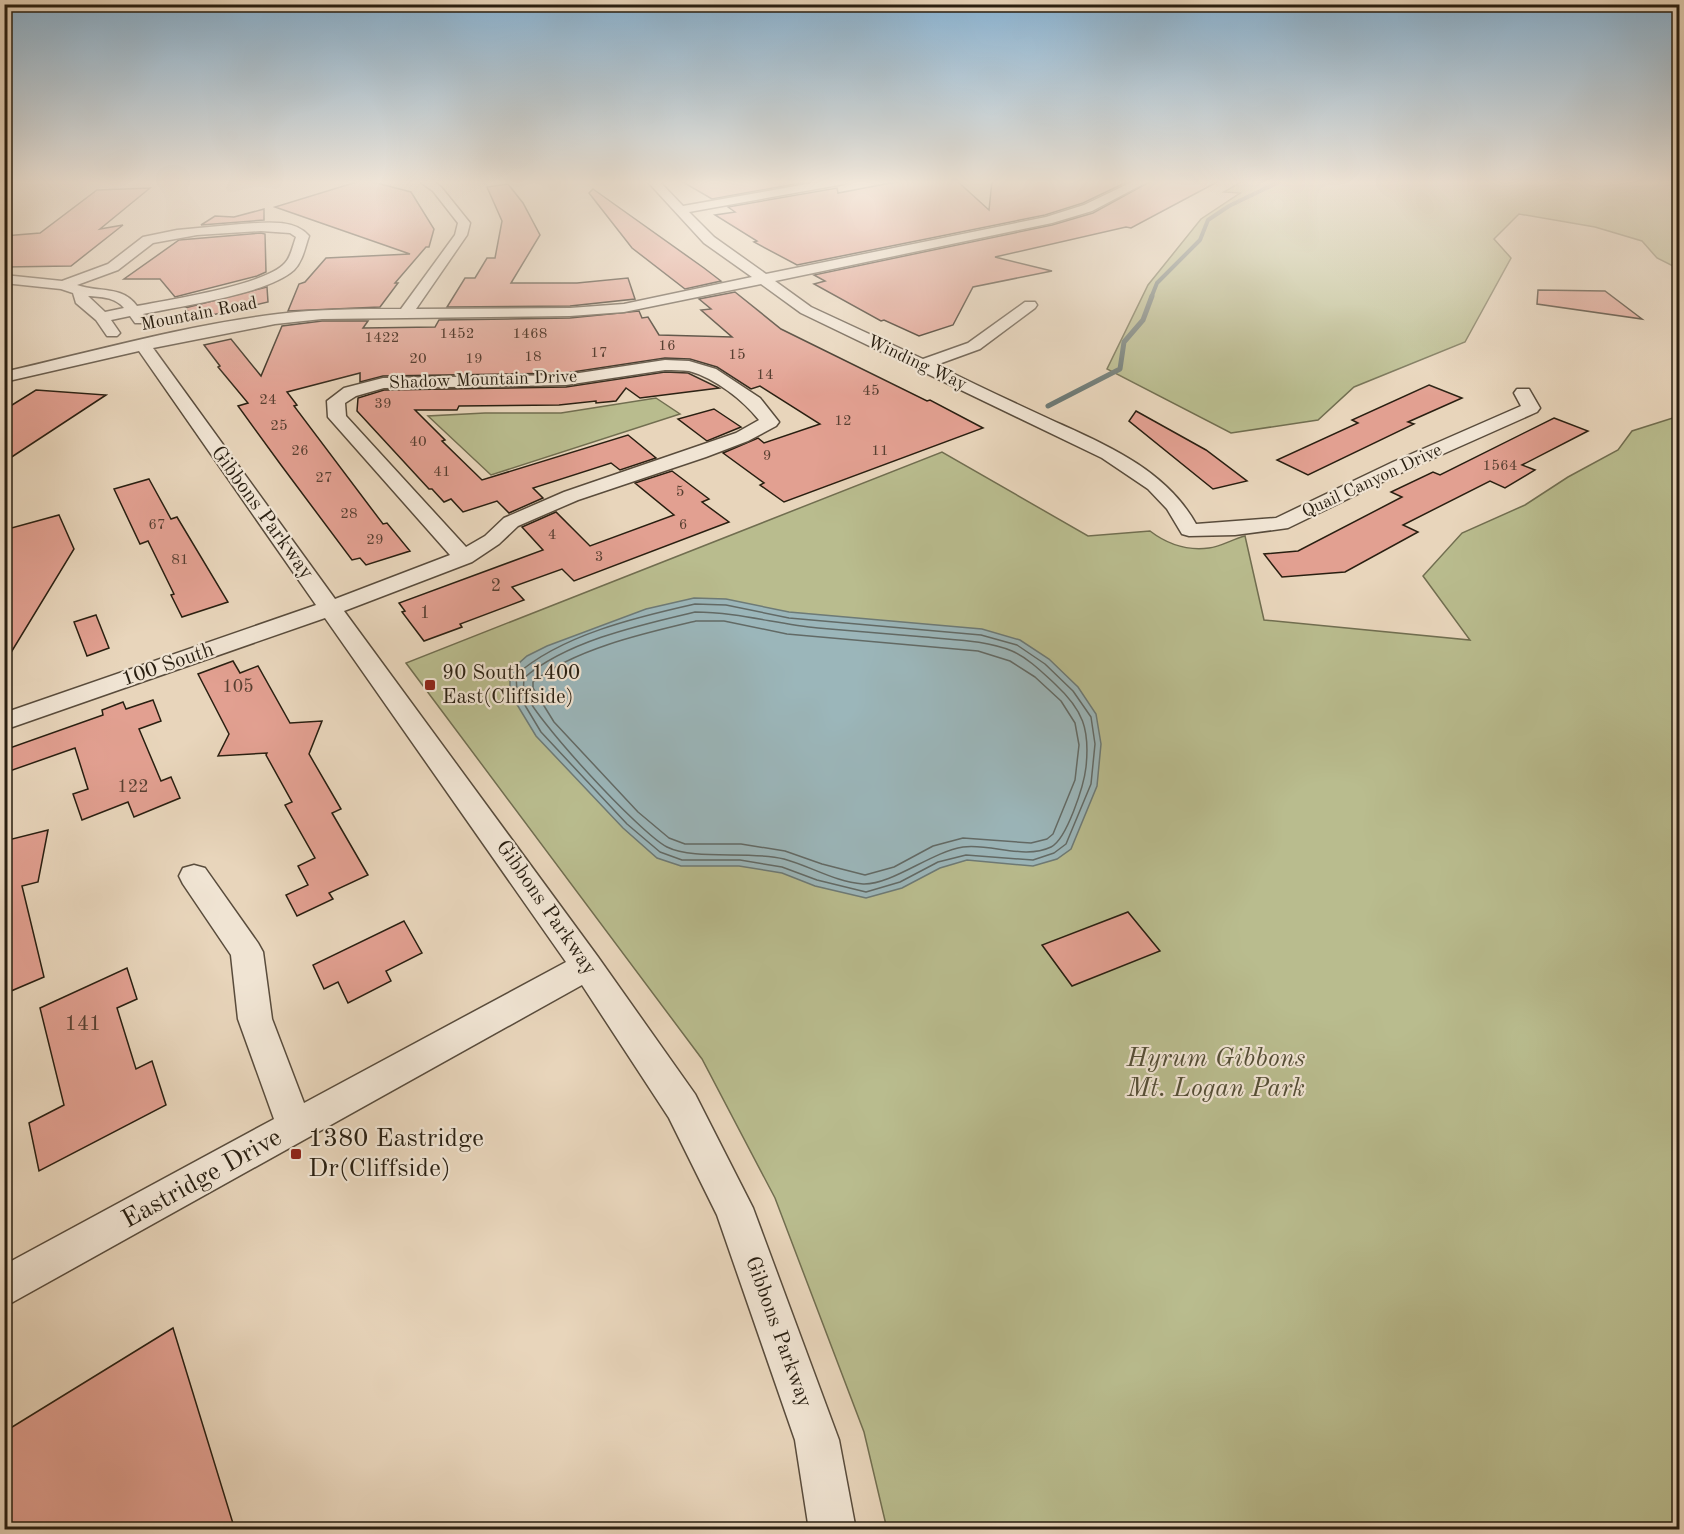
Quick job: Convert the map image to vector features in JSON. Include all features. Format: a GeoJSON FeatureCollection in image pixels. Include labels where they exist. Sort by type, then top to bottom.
{"type":"FeatureCollection","features":[{"type":"Feature","properties":{"kind":"street"},"geometry":{"type":"LineString","coordinates":[[63,285],[120,263],[130,253]]}},
{"type":"Feature","properties":{"kind":"street"},"geometry":{"type":"LineString","coordinates":[[102,318],[270,278],[290,267],[296,253]]}},
{"type":"Feature","properties":{"kind":"street"},"geometry":{"type":"LineString","coordinates":[[406,313],[449,253]]}},
{"type":"Feature","properties":{"kind":"street","name":"Winding Way"},"geometry":{"type":"LineString","coordinates":[[727,253],[806,310],[1109,454],[1155,485],[1176,506],[1189,530]]}},
{"type":"Feature","properties":{"kind":"street","name":"Mountain Road"},"geometry":{"type":"LineString","coordinates":[[4,377],[191,334],[275,319],[322,314],[570,312],[624,308],[894,253]]}},
{"type":"Feature","properties":{"kind":"street"},"geometry":{"type":"LineString","coordinates":[[4,279],[63,285],[80,291],[111,294],[126,301],[147,330],[144,345],[114,337],[102,318],[81,300],[80,291]]}},
{"type":"Feature","properties":{"kind":"street"},"geometry":{"type":"LineString","coordinates":[[922,365],[974,346],[1030,305]]}},
{"type":"Feature","properties":{"kind":"street","name":"Gibbons Parkway"},"geometry":{"type":"LineString","coordinates":[[144,345],[587,966],[682,1106],[734,1208],[817,1440],[833,1530]]}},
{"type":"Feature","properties":{"kind":"street","name":"Shadow Mountain Drive"},"geometry":{"type":"LineString","coordinates":[[331,607],[371,594],[464,557],[492,540],[511,522],[571,496],[699,453],[742,437],[770,422],[754,402],[710,373],[689,366],[673,366],[566,380],[383,382],[350,392],[336,401],[337,417],[464,557]]}},
{"type":"Feature","properties":{"kind":"street","name":"Quail Canyon Drive"},"geometry":{"type":"LineString","coordinates":[[1189,530],[1235,530],[1281,524],[1400,466],[1531,408],[1522,393]]}},
{"type":"Feature","properties":{"kind":"street","name":"100 South"},"geometry":{"type":"LineString","coordinates":[[4,722],[331,607]]}},
{"type":"Feature","properties":{"kind":"street"},"geometry":{"type":"LineString","coordinates":[[194,876],[247,952],[255,1019],[295,1127]]}},
{"type":"Feature","properties":{"kind":"street","name":"Eastridge Drive"},"geometry":{"type":"LineString","coordinates":[[4,1287],[587,966]]}},
{"type":"Feature","properties":{"kind":"green space"},"geometry":{"type":"Polygon","coordinates":[[[1174,253],[1506,253],[1511,258],[1465,342],[1354,387],[1318,420],[1231,433],[1107,369],[1148,285],[1174,253]]]}},
{"type":"Feature","properties":{"kind":"green space"},"geometry":{"type":"Polygon","coordinates":[[[1652,253],[1679,253],[1679,269],[1657,258],[1652,253]]]}},
{"type":"Feature","properties":{"kind":"green space"},"geometry":{"type":"Polygon","coordinates":[[[656,398],[680,414],[491,475],[428,416],[561,413],[656,398]]]}},
{"type":"Feature","properties":{"kind":"green space","name":"Hyrum Gibbons Mt. Logan Park"},"geometry":{"type":"Polygon","coordinates":[[[1679,416],[1679,1529],[887,1529],[864,1432],[775,1198],[702,1059],[406,663],[942,452],[1088,536],[1150,531],[1177,546],[1201,549],[1218,546],[1245,536],[1264,620],[1470,640],[1423,576],[1462,533],[1525,505],[1568,477],[1618,450],[1632,431],[1679,416]]]}},
{"type":"Feature","properties":{"kind":"water"},"geometry":{"type":"Polygon","coordinates":[[[694,598],[726,599],[789,612],[982,629],[1020,640],[1049,659],[1078,687],[1096,714],[1101,744],[1097,786],[1071,849],[1057,859],[1033,866],[967,860],[940,868],[902,888],[866,898],[815,886],[782,873],[739,866],[681,866],[657,858],[623,828],[536,736],[510,693],[510,671],[527,656],[547,646],[646,609],[694,598]]]}},
{"type":"Feature","properties":{"kind":"building"},"geometry":{"type":"Polygon","coordinates":[[[4,253],[88,253],[71,266],[4,267],[4,253]]]}},
{"type":"Feature","properties":{"kind":"building"},"geometry":{"type":"Polygon","coordinates":[[[161,253],[265,253],[266,272],[175,297],[160,279],[124,279],[161,253]]]}},
{"type":"Feature","properties":{"kind":"building"},"geometry":{"type":"Polygon","coordinates":[[[406,253],[421,253],[395,283],[398,283],[380,307],[288,311],[299,284],[305,282],[326,258],[410,254],[406,253]]]}},
{"type":"Feature","properties":{"kind":"building"},"geometry":{"type":"Polygon","coordinates":[[[496,253],[529,253],[511,283],[577,283],[628,278],[635,299],[570,306],[447,307],[465,278],[475,278],[487,258],[495,258],[496,253]]]}},
{"type":"Feature","properties":{"kind":"building"},"geometry":{"type":"Polygon","coordinates":[[[638,253],[682,253],[721,281],[685,289],[638,253]]]}},
{"type":"Feature","properties":{"kind":"building"},"geometry":{"type":"Polygon","coordinates":[[[774,253],[859,253],[797,265],[774,253]]]}},
{"type":"Feature","properties":{"kind":"building"},"geometry":{"type":"Polygon","coordinates":[[[921,253],[1014,253],[995,257],[1052,271],[973,287],[953,325],[919,336],[884,320],[881,321],[814,284],[825,281],[814,275],[921,253]]]}},
{"type":"Feature","properties":{"kind":"building"},"geometry":{"type":"Polygon","coordinates":[[[267,287],[268,302],[195,319],[185,308],[267,287]]]}},
{"type":"Feature","properties":{"kind":"building"},"geometry":{"type":"Polygon","coordinates":[[[1538,290],[1605,291],[1642,319],[1537,304],[1538,290]]]}},
{"type":"Feature","properties":{"kind":"building"},"geometry":{"type":"Polygon","coordinates":[[[735,292],[781,329],[927,401],[930,400],[983,428],[784,502],[760,485],[764,483],[723,453],[758,438],[764,443],[820,424],[760,386],[751,389],[717,367],[690,359],[665,358],[566,373],[383,376],[360,382],[360,373],[287,392],[297,405],[294,406],[383,524],[387,523],[410,551],[366,565],[360,558],[352,560],[281,465],[238,406],[248,403],[218,367],[220,366],[204,345],[231,339],[261,376],[282,326],[322,321],[368,321],[363,328],[435,327],[439,320],[570,318],[639,311],[642,318],[648,317],[659,335],[732,337],[701,310],[711,309],[699,299],[735,292]]]}},
{"type":"Feature","properties":{"kind":"building"},"geometry":{"type":"Polygon","coordinates":[[[665,372],[688,373],[719,388],[640,398],[626,388],[616,401],[559,405],[459,406],[457,410],[415,410],[445,440],[442,441],[482,480],[628,435],[656,458],[620,470],[611,463],[533,488],[543,498],[509,513],[497,501],[463,512],[451,499],[444,502],[432,489],[429,489],[357,411],[358,398],[384,390],[566,387],[665,372]]]}},
{"type":"Feature","properties":{"kind":"building"},"geometry":{"type":"Polygon","coordinates":[[[1429,385],[1462,398],[1408,422],[1414,424],[1308,475],[1277,460],[1358,423],[1352,420],[1429,385]]]}},
{"type":"Feature","properties":{"kind":"building"},"geometry":{"type":"Polygon","coordinates":[[[36,390],[106,395],[4,462],[4,410],[36,390]]]}},
{"type":"Feature","properties":{"kind":"building"},"geometry":{"type":"Polygon","coordinates":[[[714,409],[741,427],[707,441],[678,419],[714,409]]]}},
{"type":"Feature","properties":{"kind":"building"},"geometry":{"type":"Polygon","coordinates":[[[1136,411],[1206,450],[1247,481],[1213,489],[1129,421],[1136,411]]]}},
{"type":"Feature","properties":{"kind":"building"},"geometry":{"type":"Polygon","coordinates":[[[1554,418],[1588,431],[1522,465],[1535,470],[1505,488],[1490,481],[1403,525],[1418,532],[1345,572],[1282,577],[1264,554],[1298,551],[1402,497],[1391,492],[1433,472],[1440,475],[1554,418]]]}},
{"type":"Feature","properties":{"kind":"building"},"geometry":{"type":"Polygon","coordinates":[[[672,471],[709,499],[702,502],[729,522],[574,581],[562,569],[512,587],[524,600],[460,624],[462,627],[424,641],[402,612],[405,611],[399,603],[543,550],[522,527],[556,512],[590,546],[674,515],[635,483],[672,471]]]}},
{"type":"Feature","properties":{"kind":"building"},"geometry":{"type":"Polygon","coordinates":[[[149,479],[171,519],[177,517],[228,602],[182,617],[171,595],[174,594],[148,541],[140,544],[114,489],[149,479]]]}},
{"type":"Feature","properties":{"kind":"building"},"geometry":{"type":"Polygon","coordinates":[[[59,515],[74,549],[4,664],[4,530],[59,515]]]}},
{"type":"Feature","properties":{"kind":"building"},"geometry":{"type":"Polygon","coordinates":[[[96,615],[109,648],[87,656],[74,622],[96,615]]]}},
{"type":"Feature","properties":{"kind":"building"},"geometry":{"type":"Polygon","coordinates":[[[233,661],[240,673],[258,666],[290,723],[322,721],[309,754],[341,809],[332,813],[368,875],[329,893],[333,899],[297,916],[286,895],[308,885],[298,866],[315,858],[285,805],[292,802],[267,753],[218,756],[229,734],[198,674],[233,661]]]}},
{"type":"Feature","properties":{"kind":"building"},"geometry":{"type":"Polygon","coordinates":[[[153,700],[161,721],[139,729],[161,781],[171,777],[180,798],[134,817],[128,802],[82,820],[73,794],[88,789],[75,748],[4,773],[4,750],[103,715],[102,710],[123,702],[126,709],[153,700]]]}},
{"type":"Feature","properties":{"kind":"building"},"geometry":{"type":"Polygon","coordinates":[[[48,830],[38,882],[22,886],[44,977],[4,994],[4,841],[48,830]]]}},
{"type":"Feature","properties":{"kind":"building"},"geometry":{"type":"Polygon","coordinates":[[[1128,912],[1160,951],[1072,986],[1042,945],[1128,912]]]}},
{"type":"Feature","properties":{"kind":"building"},"geometry":{"type":"Polygon","coordinates":[[[404,921],[422,953],[386,971],[391,981],[348,1003],[338,982],[324,989],[313,965],[404,921]]]}},
{"type":"Feature","properties":{"kind":"building"},"geometry":{"type":"Polygon","coordinates":[[[127,968],[137,999],[117,1008],[136,1069],[152,1061],[166,1105],[39,1171],[29,1123],[64,1105],[40,1008],[127,968]]]}},
{"type":"Feature","properties":{"kind":"building"},"geometry":{"type":"Polygon","coordinates":[[[173,1328],[235,1530],[4,1530],[4,1432],[173,1328]]]}},
{"type":"Feature","properties":{"kind":"waterway"},"geometry":{"type":"LineString","coordinates":[[1151,298],[1157,283],[1187,253]]}},
{"type":"Feature","properties":{"kind":"waterway"},"geometry":{"type":"LineString","coordinates":[[1048,406],[1120,369],[1124,342],[1143,320],[1152,296]]}},
{"type":"Feature","properties":{"kind":"place","name":"90 South 1400 East(Cliffside)"},"geometry":{"type":"Point","coordinates":[430,685]}},
{"type":"Feature","properties":{"kind":"place","name":"1380 Eastridge Dr(Cliffside)"},"geometry":{"type":"Point","coordinates":[296,1154]}}]}
